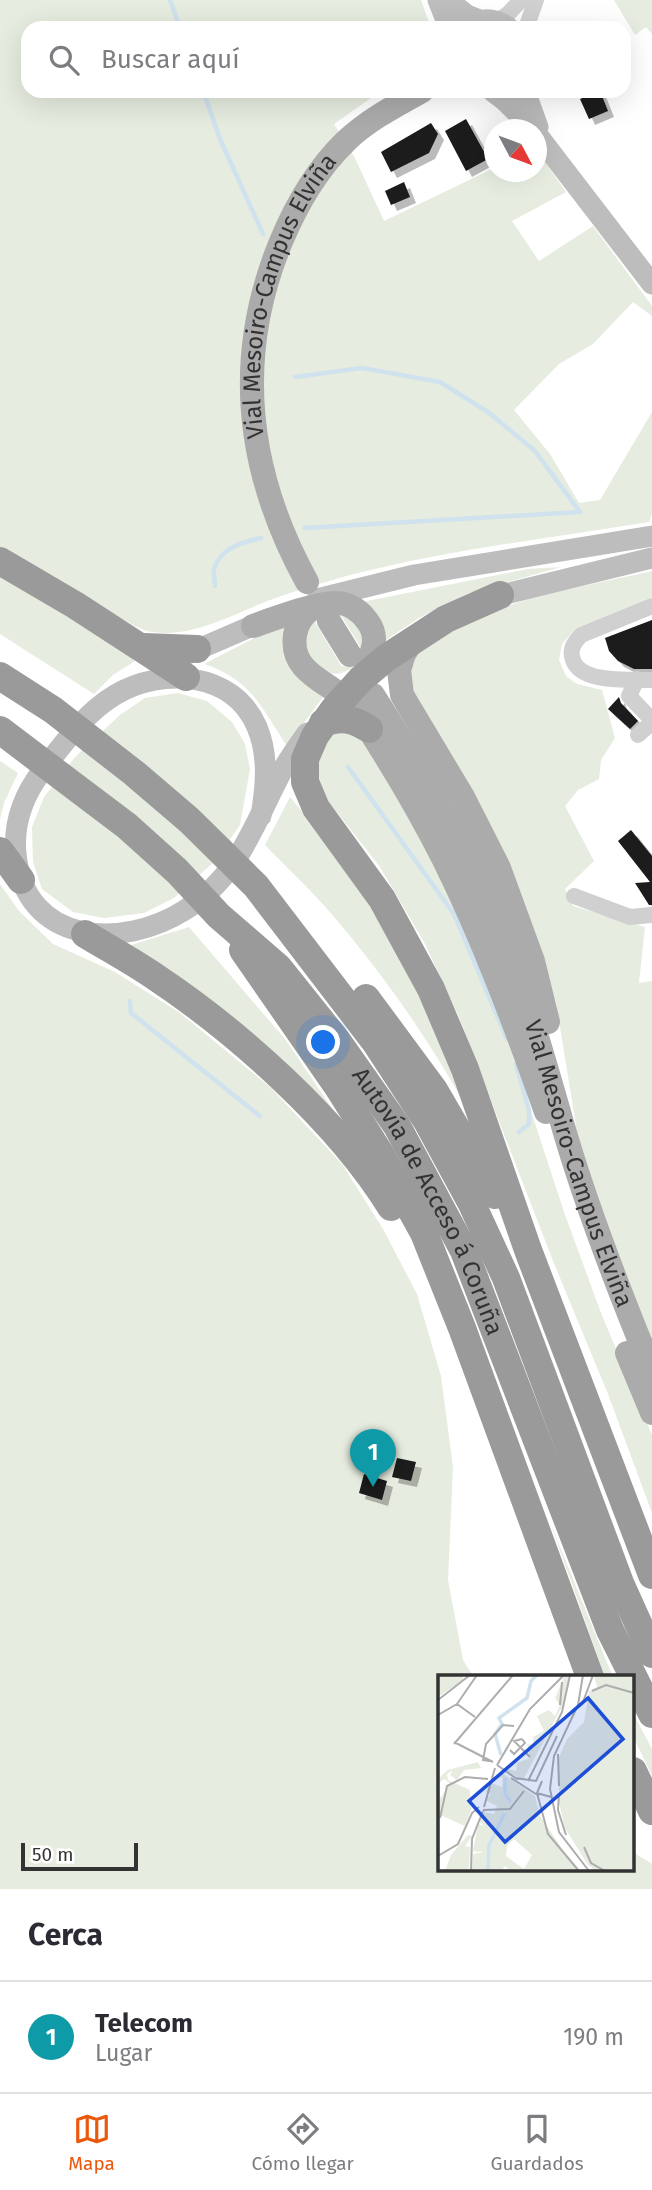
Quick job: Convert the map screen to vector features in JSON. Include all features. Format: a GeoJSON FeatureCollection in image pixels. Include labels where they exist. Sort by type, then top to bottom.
{"type":"FeatureCollection","features":[{"type":"Feature","properties":{"kind":"highway"},"geometry":{"type":"LineString","coordinates":[[0,561],[75,605],[177,671]]}},
{"type":"Feature","properties":{"kind":"highway"},"geometry":{"type":"LineString","coordinates":[[500,595],[446,619],[373,668],[342,694],[309,747],[304,771],[308,792],[316,808],[382,899],[420,966],[465,1069],[528,1250],[652,1575]]}},
{"type":"Feature","properties":{"kind":"highway"},"geometry":{"type":"LineString","coordinates":[[138,647],[197,649]]}},
{"type":"Feature","properties":{"kind":"highway","name":"Autovía de Acceso á Coruña"},"geometry":{"type":"LineString","coordinates":[[0,676],[53,710],[189,820],[256,886],[376,1043],[427,1121],[471,1202],[506,1278],[620,1583],[652,1654]]}},
{"type":"Feature","properties":{"kind":"highway"},"geometry":{"type":"LineString","coordinates":[[323,723],[335,719],[349,719],[369,729]]}},
{"type":"Feature","properties":{"kind":"highway","name":"Autovía de Acceso á Coruña"},"geometry":{"type":"LineString","coordinates":[[11,738],[127,826],[219,916],[278,967],[338,1041],[397,1126],[464,1251],[610,1630],[632,1675]]}},
{"type":"Feature","properties":{"kind":"highway"},"geometry":{"type":"LineString","coordinates":[[0,851],[21,880]]}},
{"type":"Feature","properties":{"kind":"highway"},"geometry":{"type":"LineString","coordinates":[[256,886],[315,940],[347,974],[392,1032],[434,1090],[528,1250]]}},
{"type":"Feature","properties":{"kind":"highway"},"geometry":{"type":"LineString","coordinates":[[219,916],[338,1087],[381,1155],[424,1233],[589,1675]]}},
{"type":"Feature","properties":{"kind":"highway"},"geometry":{"type":"LineString","coordinates":[[85,934],[154,975],[216,1020],[299,1095],[376,1183],[420,1253],[461,1328]]}},
{"type":"Feature","properties":{"kind":"highway","name":"Autovía de Acceso á Coruña"},"geometry":{"type":"LineString","coordinates":[[634,1678],[652,1714]]}},
{"type":"Feature","properties":{"kind":"highway"},"geometry":{"type":"LineString","coordinates":[[634,1773],[652,1811]]}},
{"type":"Feature","properties":{"kind":"main road","name":"Vial Mesoiro-Campus Elviña"},"geometry":{"type":"LineString","coordinates":[[307,582],[276,516],[254,427],[251,385],[253,344],[260,307],[288,225],[306,191],[326,163],[366,124],[410,98]]}},
{"type":"Feature","properties":{"kind":"main road"},"geometry":{"type":"LineString","coordinates":[[253,626],[321,615],[337,603],[361,613],[372,629],[374,644],[358,659],[321,615]]}},
{"type":"Feature","properties":{"kind":"main road"},"geometry":{"type":"LineString","coordinates":[[321,615],[303,616],[296,629],[296,658],[309,674],[342,694],[369,729],[419,813],[466,908],[559,1132]]}},
{"type":"Feature","properties":{"kind":"main road"},"geometry":{"type":"LineString","coordinates":[[413,640],[404,654],[399,670],[400,688],[477,823],[515,908],[533,961],[561,1089],[559,1132]]}},
{"type":"Feature","properties":{"kind":"main road","name":"Vial Mesoiro-Campus Elviña"},"geometry":{"type":"LineString","coordinates":[[373,695],[458,835],[499,927],[550,1076],[572,1204],[594,1268],[652,1413]]}},
{"type":"Feature","properties":{"kind":"main road","name":"Vial Mesoiro-Campus Elviña"},"geometry":{"type":"LineString","coordinates":[[559,1132],[652,1371]]}},
{"type":"Feature","properties":{"kind":"street"},"geometry":{"type":"LineString","coordinates":[[438,0],[446,21]]}},
{"type":"Feature","properties":{"kind":"street"},"geometry":{"type":"LineString","coordinates":[[448,0],[467,15],[480,21]]}},
{"type":"Feature","properties":{"kind":"street"},"geometry":{"type":"LineString","coordinates":[[494,21],[508,15],[521,0]]}},
{"type":"Feature","properties":{"kind":"street"},"geometry":{"type":"LineString","coordinates":[[528,21],[536,0]]}},
{"type":"Feature","properties":{"kind":"street"},"geometry":{"type":"LineString","coordinates":[[501,98],[523,119]]}},
{"type":"Feature","properties":{"kind":"street"},"geometry":{"type":"LineString","coordinates":[[526,98],[533,119]]}},
{"type":"Feature","properties":{"kind":"street"},"geometry":{"type":"LineString","coordinates":[[547,146],[652,284]]}},
{"type":"Feature","properties":{"kind":"street"},"geometry":{"type":"LineString","coordinates":[[652,536],[383,581],[307,602],[197,649],[167,678],[141,683],[113,696],[96,710],[56,753],[27,794],[17,818],[15,839],[21,880],[37,907],[50,919],[85,934],[116,934],[148,927],[184,910],[216,886],[237,860],[293,754],[342,694],[358,659],[437,616],[469,603],[652,558]]}},
{"type":"Feature","properties":{"kind":"street"},"geometry":{"type":"LineString","coordinates":[[645,679],[594,677],[583,673],[574,664],[571,655],[573,643],[581,635],[652,606]]}},
{"type":"Feature","properties":{"kind":"street"},"geometry":{"type":"LineString","coordinates":[[177,671],[224,690],[244,705],[251,716],[260,737],[265,764],[266,786],[261,816]]}},
{"type":"Feature","properties":{"kind":"street"},"geometry":{"type":"LineString","coordinates":[[638,735],[652,721],[629,696],[645,679]]}},
{"type":"Feature","properties":{"kind":"street"},"geometry":{"type":"LineString","coordinates":[[574,896],[630,916],[652,915]]}},
{"type":"Feature","properties":{"kind":"shaded area"},"geometry":{"type":"Polygon","coordinates":[[[0,0],[421,0],[428,21],[21,21],[21,98],[371,98],[334,124],[355,158],[384,221],[484,173],[484,182],[547,182],[547,165],[566,192],[512,221],[539,261],[593,226],[652,306],[652,316],[633,302],[593,344],[559,364],[514,410],[550,454],[579,503],[600,500],[652,412],[652,514],[649,522],[503,544],[359,573],[265,602],[208,625],[177,632],[148,631],[74,593],[0,548],[0,0]]]}},
{"type":"Feature","properties":{"kind":"shaded area"},"geometry":{"type":"Polygon","coordinates":[[[614,0],[652,0],[652,34],[646,27],[635,35],[631,21],[627,21],[614,0]]]}},
{"type":"Feature","properties":{"kind":"shaded area"},"geometry":{"type":"Polygon","coordinates":[[[561,567],[469,593],[419,618],[386,640],[362,602],[528,569],[561,567]]]}},
{"type":"Feature","properties":{"kind":"shaded area"},"geometry":{"type":"Polygon","coordinates":[[[652,571],[652,597],[576,628],[562,644],[559,660],[566,676],[577,684],[602,690],[615,738],[601,760],[599,779],[578,790],[565,806],[594,861],[565,889],[573,906],[645,927],[639,983],[652,981],[652,1349],[636,1310],[578,1138],[556,1002],[538,951],[411,692],[410,668],[421,647],[468,621],[519,602],[652,571]]]}},
{"type":"Feature","properties":{"kind":"shaded area"},"geometry":{"type":"Polygon","coordinates":[[[0,573],[80,619],[135,661],[113,675],[94,694],[0,634],[0,573]]]}},
{"type":"Feature","properties":{"kind":"shaded area"},"geometry":{"type":"Polygon","coordinates":[[[331,610],[339,612],[348,615],[359,624],[364,635],[364,648],[351,668],[339,673],[325,672],[311,664],[305,655],[304,632],[317,616],[331,610]],[[339,612],[315,622],[342,667],[361,648],[339,612]]]}},
{"type":"Feature","properties":{"kind":"shaded area"},"geometry":{"type":"Polygon","coordinates":[[[286,626],[326,693],[287,746],[254,696],[234,678],[204,664],[264,633],[286,626]]]}},
{"type":"Feature","properties":{"kind":"shaded area"},"geometry":{"type":"Polygon","coordinates":[[[178,693],[207,701],[232,722],[245,744],[250,769],[240,825],[215,861],[174,898],[144,913],[104,918],[73,912],[42,889],[33,862],[32,827],[44,797],[76,756],[120,715],[145,698],[178,693]]]}},
{"type":"Feature","properties":{"kind":"shaded area"},"geometry":{"type":"Polygon","coordinates":[[[334,731],[358,736],[367,747],[430,855],[465,927],[497,1007],[564,1212],[601,1313],[652,1435],[652,1513],[608,1394],[553,1261],[458,1015],[424,942],[380,867],[325,797],[316,781],[319,751],[334,731]]]}},
{"type":"Feature","properties":{"kind":"shaded area"},"geometry":{"type":"Polygon","coordinates":[[[0,761],[18,773],[4,803],[0,819],[0,761]]]}},
{"type":"Feature","properties":{"kind":"shaded area"},"geometry":{"type":"Polygon","coordinates":[[[290,797],[346,864],[402,951],[481,1135],[448,1076],[392,990],[328,910],[265,845],[290,797]]]}},
{"type":"Feature","properties":{"kind":"shaded area"},"geometry":{"type":"Polygon","coordinates":[[[0,884],[19,911],[53,944],[115,972],[180,1013],[270,1087],[342,1164],[383,1229],[417,1294],[441,1376],[453,1467],[448,1580],[463,1660],[473,1675],[438,1675],[438,1871],[634,1871],[634,1853],[652,1864],[652,1889],[0,1889],[0,884]],[[364,1475],[359,1493],[382,1499],[387,1481],[364,1475]]]}},
{"type":"Feature","properties":{"kind":"shaded area"},"geometry":{"type":"Polygon","coordinates":[[[189,927],[285,1039],[357,1145],[128,946],[189,927]]]}},
{"type":"Feature","properties":{"kind":"shaded area"},"geometry":{"type":"Polygon","coordinates":[[[550,1522],[613,1675],[604,1675],[550,1522]]]}},
{"type":"Feature","properties":{"kind":"shaded area"},"geometry":{"type":"Polygon","coordinates":[[[634,1715],[652,1749],[652,1776],[634,1738],[634,1715]]]}},
{"type":"Feature","properties":{"kind":"building"},"geometry":{"type":"Polygon","coordinates":[[[603,98],[608,111],[589,119],[580,99],[603,98]]]}},
{"type":"Feature","properties":{"kind":"building"},"geometry":{"type":"Polygon","coordinates":[[[466,119],[484,152],[484,161],[466,171],[445,131],[466,119]]]}},
{"type":"Feature","properties":{"kind":"building"},"geometry":{"type":"Polygon","coordinates":[[[431,123],[438,134],[429,153],[391,172],[381,152],[431,123]]]}},
{"type":"Feature","properties":{"kind":"building"},"geometry":{"type":"Polygon","coordinates":[[[404,182],[410,197],[391,205],[385,191],[404,182]]]}},
{"type":"Feature","properties":{"kind":"building"},"geometry":{"type":"Polygon","coordinates":[[[652,620],[652,669],[634,669],[618,661],[609,651],[605,638],[652,620]]]}},
{"type":"Feature","properties":{"kind":"building"},"geometry":{"type":"Polygon","coordinates":[[[619,697],[621,703],[638,721],[630,729],[608,709],[619,697]]]}},
{"type":"Feature","properties":{"kind":"building"},"geometry":{"type":"Polygon","coordinates":[[[631,830],[652,856],[652,905],[649,905],[635,883],[650,882],[618,841],[631,830]]]}},
{"type":"Feature","properties":{"kind":"building"},"geometry":{"type":"Polygon","coordinates":[[[397,1458],[416,1462],[411,1481],[392,1477],[397,1458]]]}},
{"type":"Feature","properties":{"kind":"building"},"geometry":{"type":"Polygon","coordinates":[[[364,1474],[387,1481],[382,1500],[359,1493],[364,1474]]]}},
{"type":"Feature","properties":{"kind":"waterway"},"geometry":{"type":"LineString","coordinates":[[170,0],[178,21]]}},
{"type":"Feature","properties":{"kind":"waterway"},"geometry":{"type":"LineString","coordinates":[[205,98],[220,139],[263,234]]}},
{"type":"Feature","properties":{"kind":"waterway"},"geometry":{"type":"LineString","coordinates":[[295,377],[362,368],[440,382],[488,412],[535,451],[580,512]]}},
{"type":"Feature","properties":{"kind":"waterway"},"geometry":{"type":"LineString","coordinates":[[305,528],[579,512]]}},
{"type":"Feature","properties":{"kind":"waterway"},"geometry":{"type":"LineString","coordinates":[[215,586],[214,569],[221,556],[240,544],[261,538]]}},
{"type":"Feature","properties":{"kind":"waterway"},"geometry":{"type":"LineString","coordinates":[[348,767],[454,914],[507,1039]]}},
{"type":"Feature","properties":{"kind":"waterway"},"geometry":{"type":"LineString","coordinates":[[130,1001],[131,1013],[260,1116]]}},
{"type":"Feature","properties":{"kind":"waterway"},"geometry":{"type":"LineString","coordinates":[[516,1064],[529,1110],[529,1124],[519,1132]]}},
{"type":"Feature","properties":{"kind":"place","name":"Telecom"},"geometry":{"type":"Point","coordinates":[373,1487]}}]}
